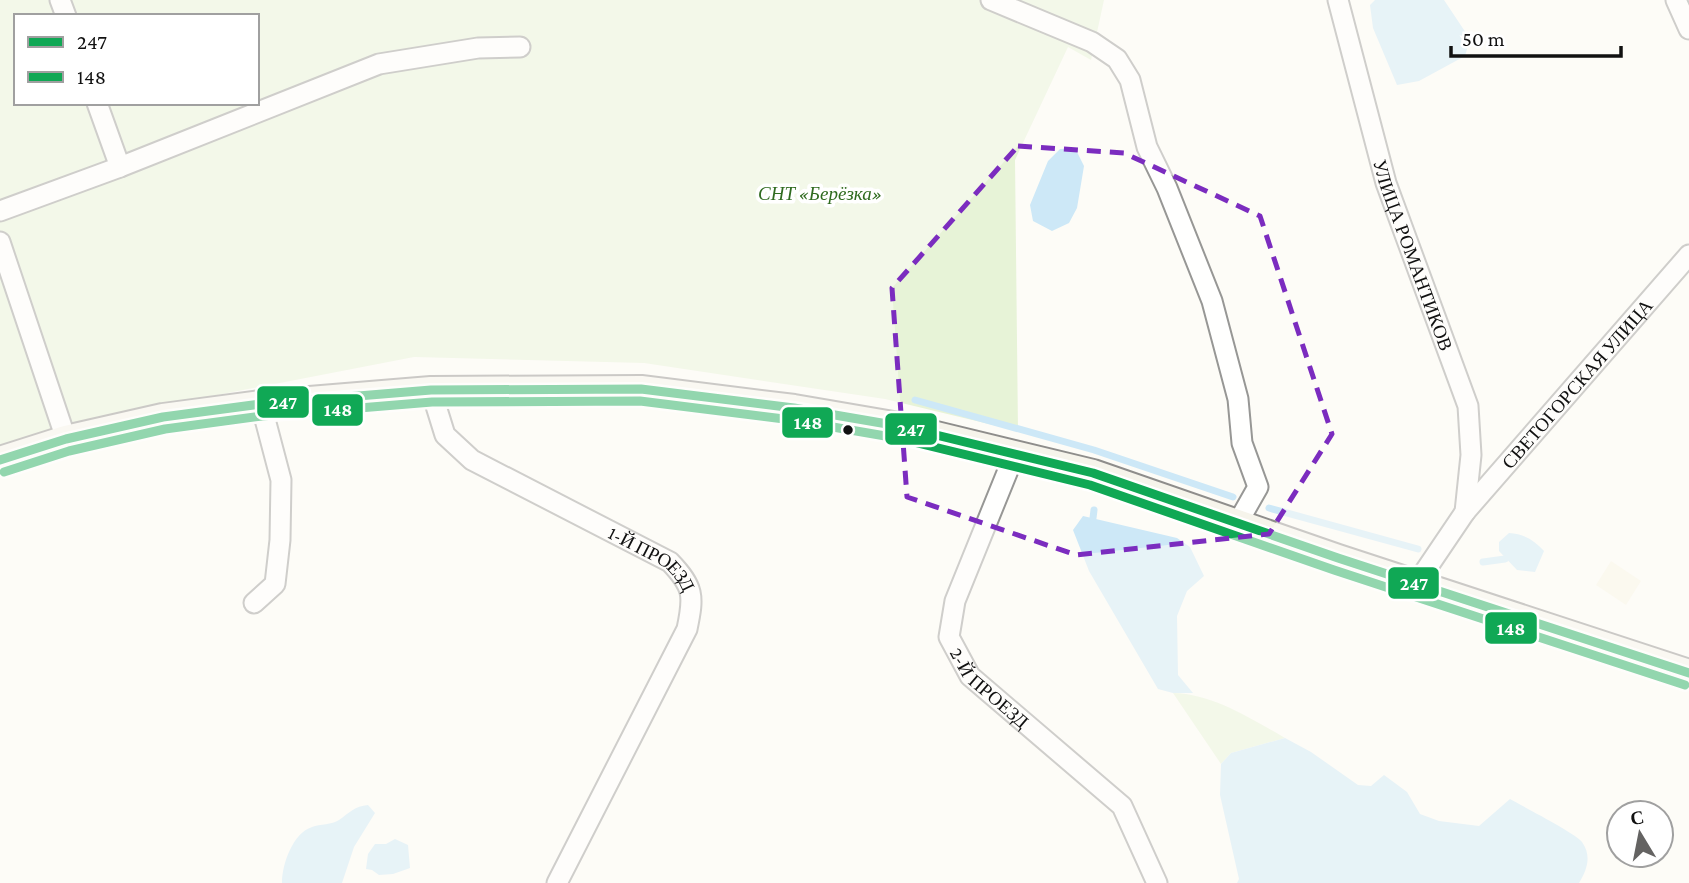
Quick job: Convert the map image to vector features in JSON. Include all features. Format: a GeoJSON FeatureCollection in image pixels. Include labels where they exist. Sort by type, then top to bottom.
{"type":"FeatureCollection","features":[{"type":"Feature","properties":{"kind":"main road"},"geometry":{"type":"LineString","coordinates":[[0,460],[66,439],[163,417],[261,404],[430,390],[641,389],[899,426],[1093,473],[1237,524],[1689,673]]}},
{"type":"Feature","properties":{"kind":"street"},"geometry":{"type":"LineString","coordinates":[[991,0],[1092,42],[1117,59],[1130,80],[1147,147],[1167,188],[1212,301],[1238,399],[1242,443],[1258,487],[1237,524]]}},
{"type":"Feature","properties":{"kind":"street","name":"УЛИЦА РОМАНТИКОВ"},"geometry":{"type":"LineString","coordinates":[[1338,0],[1386,183],[1468,406],[1471,455],[1465,512]]}},
{"type":"Feature","properties":{"kind":"street"},"geometry":{"type":"LineString","coordinates":[[1676,0],[1689,29]]}},
{"type":"Feature","properties":{"kind":"street"},"geometry":{"type":"LineString","coordinates":[[0,211],[120,167],[379,64],[478,48],[520,47]]}},
{"type":"Feature","properties":{"kind":"street"},"geometry":{"type":"LineString","coordinates":[[98,105],[120,167]]}},
{"type":"Feature","properties":{"kind":"street"},"geometry":{"type":"LineString","coordinates":[[0,242],[66,439]]}},
{"type":"Feature","properties":{"kind":"street","name":"СВЕТОГОРСКАЯ УЛИЦА"},"geometry":{"type":"LineString","coordinates":[[1417,583],[1465,512],[1689,256]]}},
{"type":"Feature","properties":{"kind":"street","name":"1-Й ПРОЕЗД"},"geometry":{"type":"LineString","coordinates":[[430,390],[444,435],[472,460],[670,562],[686,579],[692,605],[687,629],[556,883]]}},
{"type":"Feature","properties":{"kind":"street"},"geometry":{"type":"LineString","coordinates":[[254,603],[275,584],[280,540],[281,480],[261,404]]}},
{"type":"Feature","properties":{"kind":"street","name":"2-Й ПРОЕЗД"},"geometry":{"type":"LineString","coordinates":[[1015,453],[955,601],[949,637],[970,676],[1122,806],[1157,883]]}},
{"type":"Feature","properties":{"kind":"highlighted area"},"geometry":{"type":"Polygon","coordinates":[[[1018,146],[1124,153],[1260,216],[1332,434],[1269,534],[1076,555],[907,497],[892,288],[1018,146]]]}},
{"type":"Feature","properties":{"kind":"shaded area"},"geometry":{"type":"Polygon","coordinates":[[[1611,561],[1641,581],[1626,605],[1596,585],[1611,561]]]}},
{"type":"Feature","properties":{"kind":"green space","name":"СНТ «Берёзка»"},"geometry":{"type":"Polygon","coordinates":[[[0,0],[1104,0],[1091,60],[1068,47],[1015,160],[1018,431],[885,399],[644,363],[414,357],[88,420],[0,453],[0,0]]]}},
{"type":"Feature","properties":{"kind":"green space"},"geometry":{"type":"Polygon","coordinates":[[[1173,693],[1217,702],[1285,738],[1231,753],[1221,764],[1173,693]]]}},
{"type":"Feature","properties":{"kind":"water"},"geometry":{"type":"Polygon","coordinates":[[[1375,0],[1444,0],[1470,39],[1465,56],[1419,81],[1397,85],[1373,28],[1370,5],[1375,0]]]}},
{"type":"Feature","properties":{"kind":"water"},"geometry":{"type":"Polygon","coordinates":[[[1075,148],[1084,166],[1077,208],[1069,223],[1052,231],[1033,221],[1030,205],[1048,161],[1060,149],[1075,148]]]}},
{"type":"Feature","properties":{"kind":"water"},"geometry":{"type":"Polygon","coordinates":[[[1083,516],[1177,538],[1190,547],[1204,576],[1187,591],[1177,616],[1178,675],[1193,693],[1173,693],[1158,689],[1089,571],[1073,530],[1083,516]]]}},
{"type":"Feature","properties":{"kind":"water"},"geometry":{"type":"Polygon","coordinates":[[[1509,533],[1528,538],[1544,551],[1535,572],[1517,570],[1499,551],[1499,542],[1509,533]]]}},
{"type":"Feature","properties":{"kind":"water"},"geometry":{"type":"Polygon","coordinates":[[[1285,738],[1311,752],[1358,785],[1371,786],[1384,775],[1407,792],[1420,814],[1439,821],[1479,826],[1510,799],[1582,842],[1588,858],[1584,873],[1579,883],[1237,883],[1239,879],[1220,795],[1221,764],[1231,753],[1285,738]]]}},
{"type":"Feature","properties":{"kind":"water"},"geometry":{"type":"Polygon","coordinates":[[[368,805],[375,813],[354,847],[342,883],[282,883],[286,859],[294,842],[305,830],[336,822],[356,808],[368,805]]]}},
{"type":"Feature","properties":{"kind":"water"},"geometry":{"type":"Polygon","coordinates":[[[395,839],[408,845],[410,868],[393,874],[379,875],[366,869],[368,854],[375,844],[386,844],[395,839]]]}},
{"type":"Feature","properties":{"kind":"waterway"},"geometry":{"type":"LineString","coordinates":[[915,400],[1094,450],[1233,497]]}},
{"type":"Feature","properties":{"kind":"waterway"},"geometry":{"type":"LineString","coordinates":[[1269,508],[1418,549]]}},
{"type":"Feature","properties":{"kind":"waterway"},"geometry":{"type":"LineString","coordinates":[[1093,518],[1094,510]]}},
{"type":"Feature","properties":{"kind":"waterway"},"geometry":{"type":"LineString","coordinates":[[1483,562],[1505,559]]}},
{"type":"Feature","properties":{"kind":"transit line","name":"247"},"geometry":{"type":"LineString","coordinates":[[0,460],[66,439],[163,417],[261,404],[431,390],[641,389],[794,408],[899,426],[1093,473],[1338,558],[1689,673]]}},
{"type":"Feature","properties":{"kind":"transit line","name":"148"},"geometry":{"type":"LineString","coordinates":[[4,472],[69,451],[165,429],[262,416],[432,402],[640,401],[792,420],[897,438],[1090,485],[1334,570],[1685,685]]}}]}
